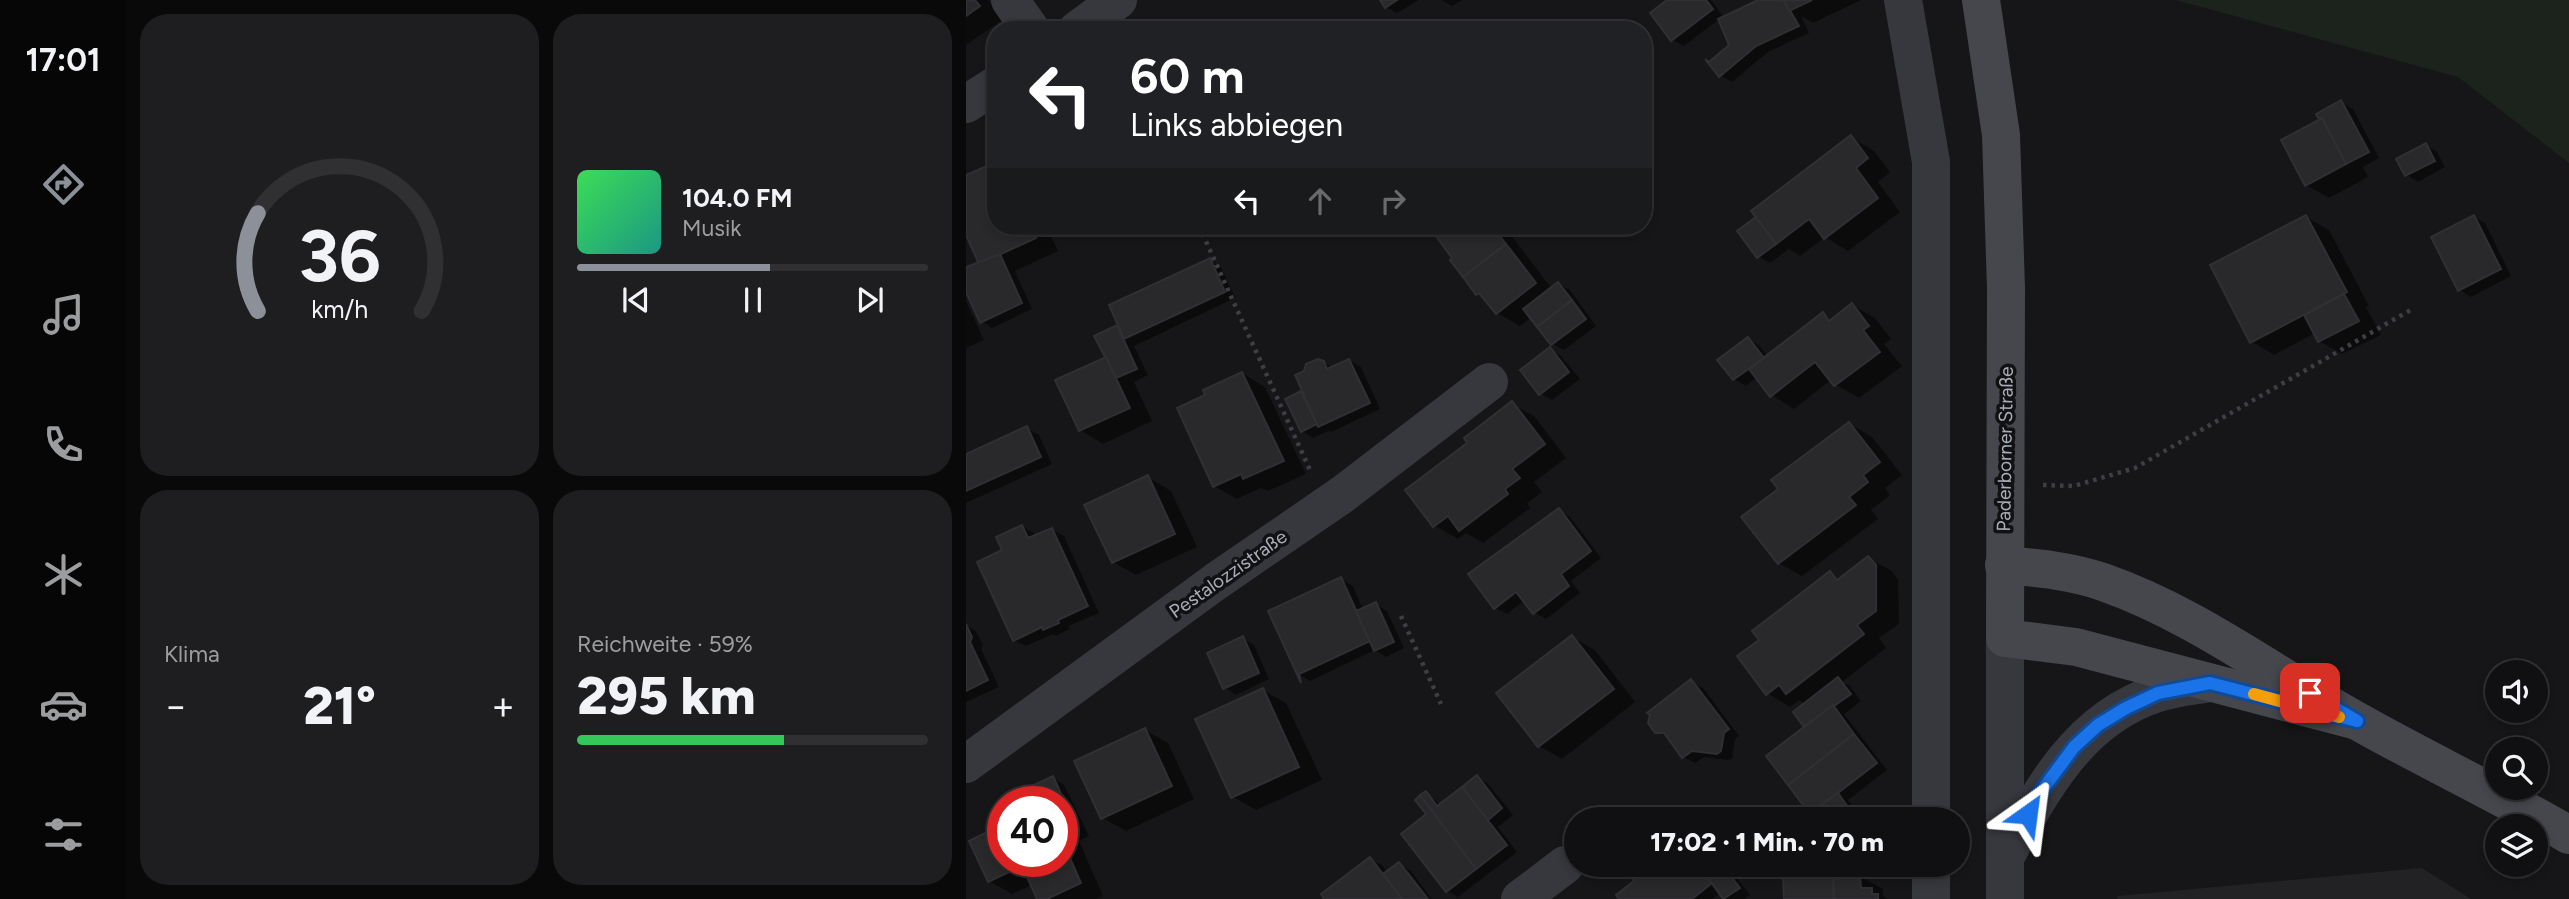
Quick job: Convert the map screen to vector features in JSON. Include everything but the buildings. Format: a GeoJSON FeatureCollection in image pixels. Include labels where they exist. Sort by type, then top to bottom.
{"type":"FeatureCollection","features":[{"type":"Feature","properties":{"kind":"main road","name":"Paderborner Straße"},"geometry":{"type":"LineString","coordinates":[[1981,0],[2001,135],[2006,288],[2005,638]]}},
{"type":"Feature","properties":{"kind":"main road"},"geometry":{"type":"LineString","coordinates":[[2004,565],[2055,569],[2103,582],[2168,610],[2357,721],[2569,835]]}},
{"type":"Feature","properties":{"kind":"main road"},"geometry":{"type":"LineString","coordinates":[[2005,638],[2076,647],[2357,721]]}},
{"type":"Feature","properties":{"kind":"street"},"geometry":{"type":"LineString","coordinates":[[1010,0],[1025,21]]}},
{"type":"Feature","properties":{"kind":"street"},"geometry":{"type":"LineString","coordinates":[[1089,21],[1118,0]]}},
{"type":"Feature","properties":{"kind":"street"},"geometry":{"type":"LineString","coordinates":[[1903,0],[1931,162],[1931,807]]}},
{"type":"Feature","properties":{"kind":"street"},"geometry":{"type":"LineString","coordinates":[[966,104],[987,91]]}},
{"type":"Feature","properties":{"kind":"street","name":"Pestalozzistraße"},"geometry":{"type":"LineString","coordinates":[[966,764],[1215,582],[1326,506],[1489,382]]}},
{"type":"Feature","properties":{"kind":"street","name":"Paderborner Straße"},"geometry":{"type":"LineString","coordinates":[[2005,638],[2005,899]]}},
{"type":"Feature","properties":{"kind":"street"},"geometry":{"type":"LineString","coordinates":[[2005,858],[2040,793],[2074,747],[2098,725],[2158,693],[2210,683]]}},
{"type":"Feature","properties":{"kind":"street"},"geometry":{"type":"LineString","coordinates":[[1520,899],[1564,865]]}},
{"type":"Feature","properties":{"kind":"street"},"geometry":{"type":"LineString","coordinates":[[1931,877],[1931,899]]}},
{"type":"Feature","properties":{"kind":"path"},"geometry":{"type":"LineString","coordinates":[[1203,235],[1326,506]]}},
{"type":"Feature","properties":{"kind":"path"},"geometry":{"type":"LineString","coordinates":[[2006,484],[2074,486],[2135,468],[2414,308]]}},
{"type":"Feature","properties":{"kind":"path"},"geometry":{"type":"LineString","coordinates":[[1401,616],[1441,704]]}},
{"type":"Feature","properties":{"kind":"shaded area"},"geometry":{"type":"Polygon","coordinates":[[[2176,0],[2569,0],[2569,163],[2458,77],[2176,0]]]}},
{"type":"Feature","properties":{"kind":"shaded area"},"geometry":{"type":"Polygon","coordinates":[[[2422,868],[2471,899],[2117,899],[2118,896],[2422,868]]]}},
{"type":"Feature","properties":{"kind":"slow traffic"},"geometry":{"type":"LineString","coordinates":[[2254,694],[2339,717]]}},
{"type":"Feature","properties":{"kind":"route"},"geometry":{"type":"LineString","coordinates":[[2028,814],[2074,747],[2098,725],[2158,693],[2210,683],[2357,721],[2310,693]]}}]}
